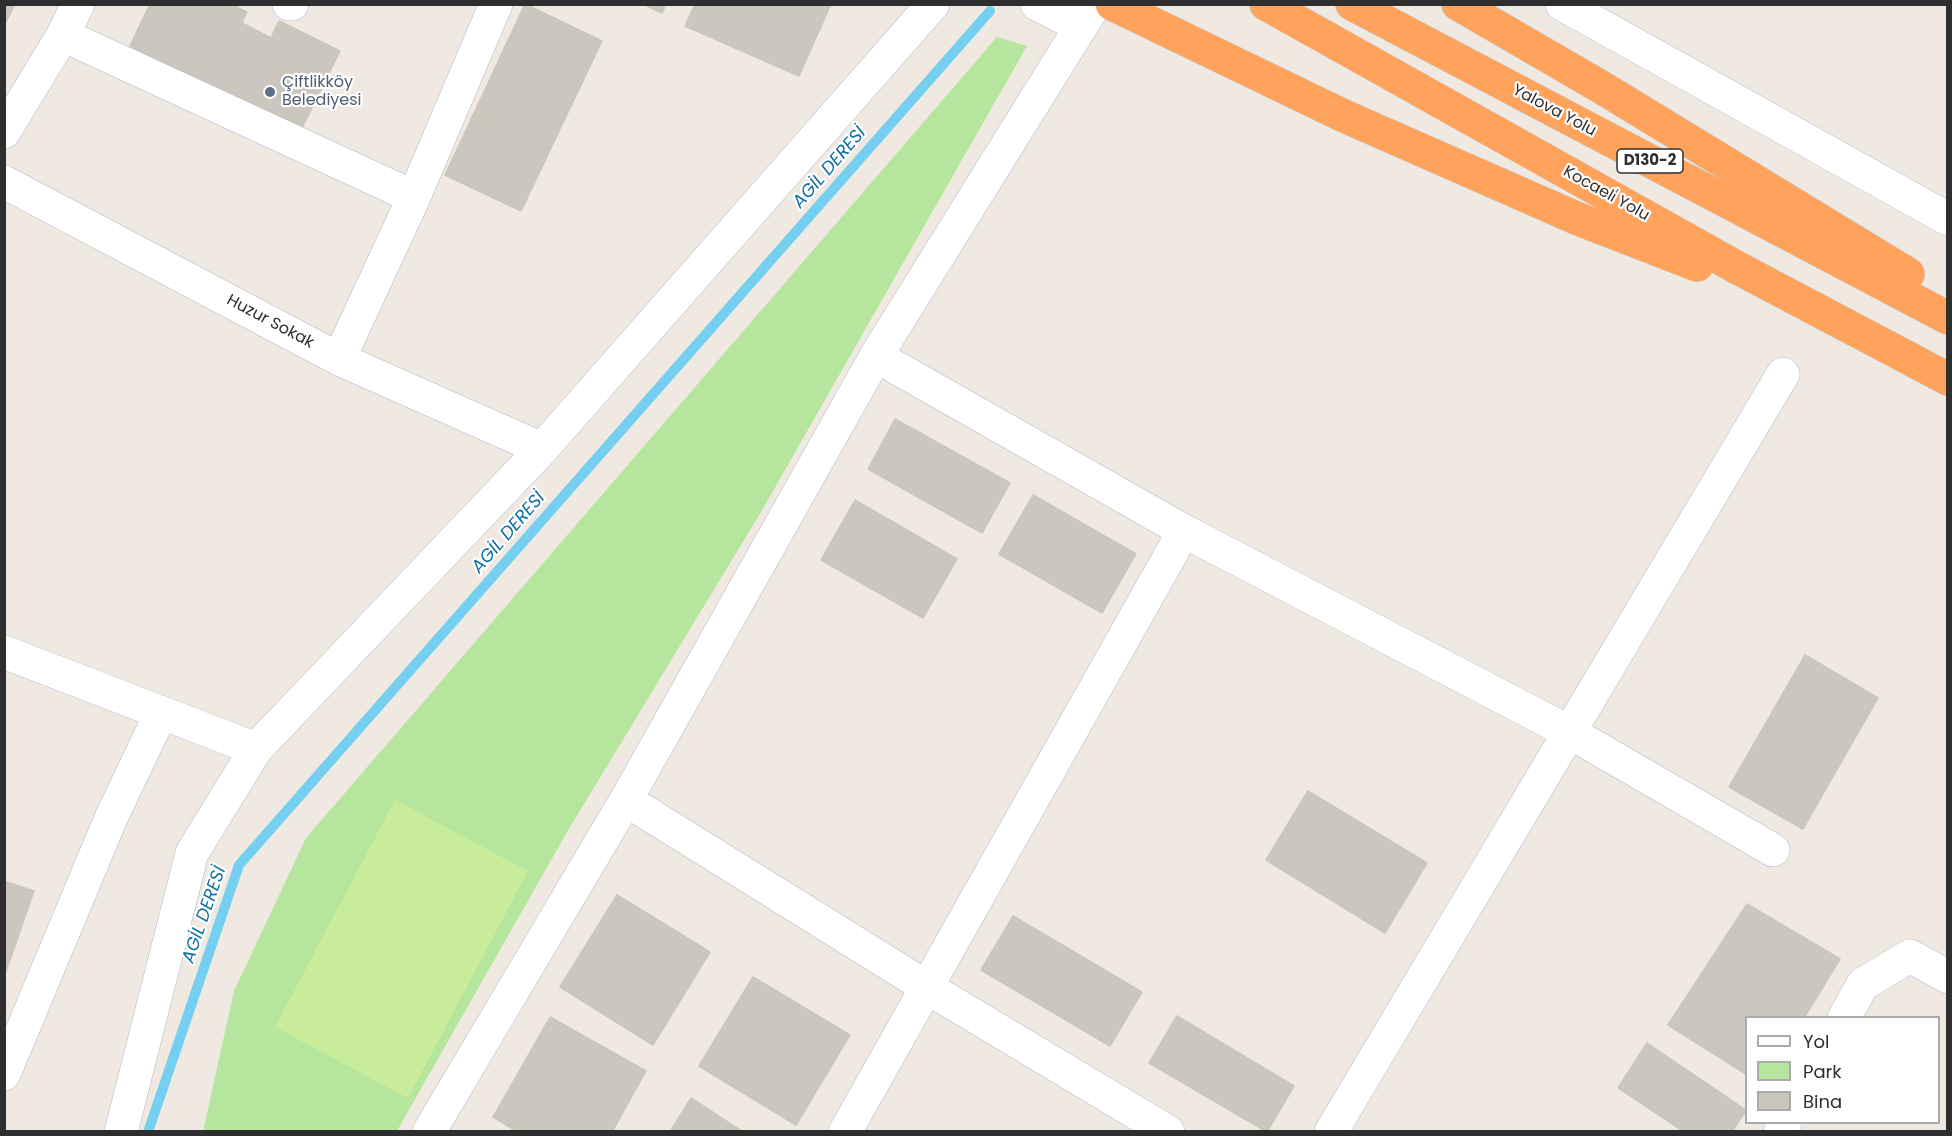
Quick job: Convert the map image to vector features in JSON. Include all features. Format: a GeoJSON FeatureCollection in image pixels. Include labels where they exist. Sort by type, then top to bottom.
{"type":"FeatureCollection","features":[{"type":"Feature","properties":{"kind":"highway"},"geometry":{"type":"LineString","coordinates":[[1112,4],[1344,116],[1576,218],[1822,314]]}},
{"type":"Feature","properties":{"kind":"highway","name":"Kocaeli̇ Yolu"},"geometry":{"type":"LineString","coordinates":[[1266,4],[1822,314],[1947,379]]}},
{"type":"Feature","properties":{"kind":"highway","name":"Yalova Yolu"},"geometry":{"type":"LineString","coordinates":[[1352,4],[1947,318]]}},
{"type":"Feature","properties":{"kind":"highway"},"geometry":{"type":"LineString","coordinates":[[1458,4],[1601,87],[1947,298]]}},
{"type":"Feature","properties":{"kind":"street"},"geometry":{"type":"LineString","coordinates":[[4,132],[63,35],[78,4]]}},
{"type":"Feature","properties":{"kind":"street"},"geometry":{"type":"LineString","coordinates":[[339,359],[414,197],[496,4]]}},
{"type":"Feature","properties":{"kind":"street"},"geometry":{"type":"LineString","coordinates":[[121,1131],[192,853],[256,749],[542,449],[933,4]]}},
{"type":"Feature","properties":{"kind":"street"},"geometry":{"type":"LineString","coordinates":[[429,1131],[626,800],[876,356],[1088,15],[1037,4]]}},
{"type":"Feature","properties":{"kind":"street"},"geometry":{"type":"LineString","coordinates":[[1562,4],[1947,219]]}},
{"type":"Feature","properties":{"kind":"street"},"geometry":{"type":"LineString","coordinates":[[63,35],[414,197]]}},
{"type":"Feature","properties":{"kind":"street","name":"Huzur Sokak"},"geometry":{"type":"LineString","coordinates":[[4,182],[339,359],[542,449]]}},
{"type":"Feature","properties":{"kind":"street"},"geometry":{"type":"LineString","coordinates":[[876,356],[1184,531],[1571,733],[1773,850]]}},
{"type":"Feature","properties":{"kind":"street"},"geometry":{"type":"LineString","coordinates":[[1330,1131],[1571,733],[1784,374]]}},
{"type":"Feature","properties":{"kind":"street"},"geometry":{"type":"LineString","coordinates":[[845,1131],[928,988],[1184,531]]}},
{"type":"Feature","properties":{"kind":"street"},"geometry":{"type":"LineString","coordinates":[[4,652],[256,749]]}},
{"type":"Feature","properties":{"kind":"street"},"geometry":{"type":"LineString","coordinates":[[4,1074],[111,818],[161,713]]}},
{"type":"Feature","properties":{"kind":"street"},"geometry":{"type":"LineString","coordinates":[[626,800],[928,988],[1168,1131]]}},
{"type":"Feature","properties":{"kind":"street"},"geometry":{"type":"LineString","coordinates":[[1845,1016],[1863,984],[1910,956],[1947,977]]}},
{"type":"Feature","properties":{"kind":"green space"},"geometry":{"type":"Polygon","coordinates":[[[997,37],[1027,46],[761,512],[567,832],[397,1131],[203,1132],[234,991],[306,838],[997,37]]]}},
{"type":"Feature","properties":{"kind":"green space"},"geometry":{"type":"Polygon","coordinates":[[[395,800],[528,871],[408,1098],[275,1027],[395,800]]]}},
{"type":"Feature","properties":{"kind":"building"},"geometry":{"type":"Polygon","coordinates":[[[4,4],[15,4],[4,26],[4,4]]]}},
{"type":"Feature","properties":{"kind":"building","name":"Çiftlikköy Belediyesi"},"geometry":{"type":"Polygon","coordinates":[[[150,4],[231,4],[247,12],[242,23],[271,38],[279,21],[340,51],[300,132],[130,46],[150,4]]]}},
{"type":"Feature","properties":{"kind":"building"},"geometry":{"type":"Polygon","coordinates":[[[525,4],[602,41],[521,211],[445,175],[525,4]]]}},
{"type":"Feature","properties":{"kind":"building"},"geometry":{"type":"Polygon","coordinates":[[[643,4],[666,4],[662,13],[643,4]]]}},
{"type":"Feature","properties":{"kind":"building"},"geometry":{"type":"Polygon","coordinates":[[[695,4],[831,4],[799,76],[685,26],[695,4]]]}},
{"type":"Feature","properties":{"kind":"building"},"geometry":{"type":"Polygon","coordinates":[[[895,419],[1010,483],[982,533],[868,469],[895,419]]]}},
{"type":"Feature","properties":{"kind":"building"},"geometry":{"type":"Polygon","coordinates":[[[1033,495],[1136,554],[1102,613],[999,554],[1033,495]]]}},
{"type":"Feature","properties":{"kind":"building"},"geometry":{"type":"Polygon","coordinates":[[[855,500],[957,559],[923,618],[821,560],[855,500]]]}},
{"type":"Feature","properties":{"kind":"building"},"geometry":{"type":"Polygon","coordinates":[[[1805,655],[1878,698],[1803,829],[1729,787],[1805,655]]]}},
{"type":"Feature","properties":{"kind":"building"},"geometry":{"type":"Polygon","coordinates":[[[1308,791],[1427,863],[1385,933],[1266,860],[1308,791]]]}},
{"type":"Feature","properties":{"kind":"building"},"geometry":{"type":"Polygon","coordinates":[[[4,881],[34,891],[4,977],[4,881]]]}},
{"type":"Feature","properties":{"kind":"building"},"geometry":{"type":"Polygon","coordinates":[[[617,895],[710,952],[653,1045],[560,987],[617,895]]]}},
{"type":"Feature","properties":{"kind":"building"},"geometry":{"type":"Polygon","coordinates":[[[1747,904],[1840,959],[1805,1016],[1745,1016],[1745,1073],[1668,1025],[1747,904]]]}},
{"type":"Feature","properties":{"kind":"building"},"geometry":{"type":"Polygon","coordinates":[[[1013,916],[1142,992],[1110,1046],[981,970],[1013,916]]]}},
{"type":"Feature","properties":{"kind":"building"},"geometry":{"type":"Polygon","coordinates":[[[753,977],[850,1035],[796,1125],[699,1066],[753,977]]]}},
{"type":"Feature","properties":{"kind":"building"},"geometry":{"type":"Polygon","coordinates":[[[1177,1016],[1294,1086],[1267,1132],[1149,1063],[1177,1016]]]}},
{"type":"Feature","properties":{"kind":"building"},"geometry":{"type":"Polygon","coordinates":[[[550,1017],[646,1071],[612,1132],[518,1132],[493,1117],[550,1017]]]}},
{"type":"Feature","properties":{"kind":"building"},"geometry":{"type":"Polygon","coordinates":[[[1647,1043],[1745,1109],[1745,1112],[1732,1132],[1684,1132],[1618,1088],[1647,1043]]]}},
{"type":"Feature","properties":{"kind":"building"},"geometry":{"type":"Polygon","coordinates":[[[691,1098],[743,1132],[670,1132],[691,1098]]]}},
{"type":"Feature","properties":{"kind":"waterway","name":"AGİL DERESİ"},"geometry":{"type":"LineString","coordinates":[[148,1132],[239,865],[990,11]]}},
{"type":"Feature","properties":{"kind":"place","name":"Çiftlikköy Belediyesi"},"geometry":{"type":"Point","coordinates":[270,92]}}]}
